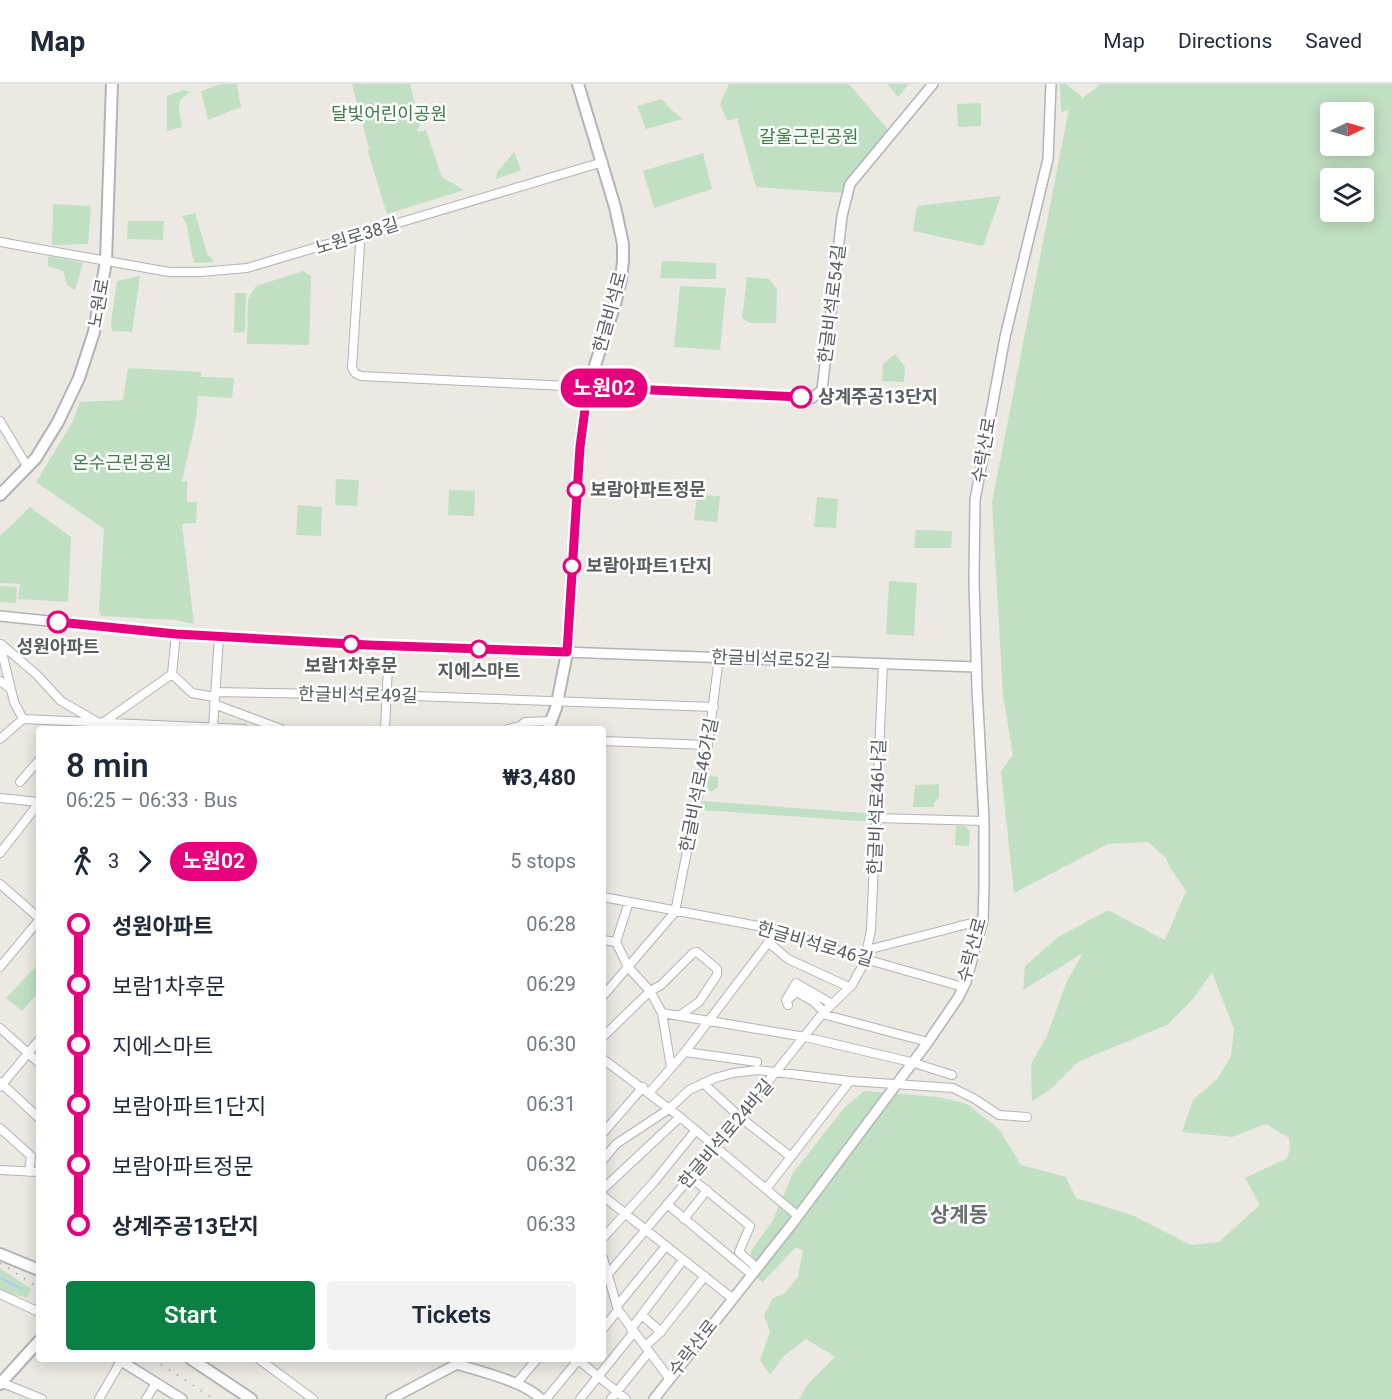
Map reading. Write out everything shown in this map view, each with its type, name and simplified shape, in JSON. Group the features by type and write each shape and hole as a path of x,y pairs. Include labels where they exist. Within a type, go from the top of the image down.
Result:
{"main road":[{"name":"노원로","path":"0,495 36,458 58,422 79,378 94,332 106,261 112,84"},
{"name":"한글비석로","path":"550,725 558,701 567,652 580,447 588,387 615,304 623,261 621,232 603,162 578,84"},
{"path":"0,1254 36,1269"},
{"path":"1,1383 36,1344"},
{"path":"195,1362 248,1398"}],"street":[{"name":"한글비석로54길","path":"588,387 812,398 822,390 841,223 850,184 933,84"},
{"name":"수락산로","path":"654,1399 798,1216 928,1042 963,987 983,920 984,821 976,667 975,500 1005,337 1048,159 1051,84"},
{"name":"노원로38길","path":"0,242 169,272 247,268 603,162"},
{"path":"358,234 360,245 352,368 355,373 361,376 588,387"},
{"path":"0,421 27,466"},
{"name":"한글비석로52길","path":"0,616 176,634 389,646 976,667"},
{"path":"0,739 23,719 99,726 172,674 176,634"},
{"path":"213,726 219,636"},
{"path":"0,643 36,674 61,701 99,726"},
{"path":"0,643 14,702 23,719"},
{"path":"386,726 389,646"},
{"name":"한글비석로46가길","path":"675,912 708,745 719,657"},
{"name":"한글비석로46나길","path":"865,959 871,930 883,664"},
{"path":"172,674 192,693 214,698 275,726"},
{"path":"0,681 10,688"},
{"name":"한글비석로49길","path":"214,698 387,695 714,707"},
{"path":"36,721 39,726"},
{"name":"한글비석로","path":"520,726 525,722 550,725"},
{"path":"606,741 708,745"},
{"path":"20,782 36,763"},
{"path":"0,798 36,802"},
{"path":"0,853 36,806"},
{"path":"876,818 984,821"},
{"path":"0,884 36,916"},
{"name":"한글비석로46길","path":"606,898 777,931 963,987"},
{"path":"629,902 616,942 628,966 650,991 662,1013 671,1067"},
{"path":"606,992 675,912"},
{"path":"867,950 983,920"},
{"path":"0,967 36,923"},
{"path":"606,1130 685,1052 777,931"},
{"path":"606,940 616,942"},
{"path":"768,942 788,959 849,987"},
{"path":"606,1034 650,991 661,985 693,953 697,952 717,969 717,975 703,996 679,1016"},
{"name":"한글비석로24바길","path":"606,1276 716,1147 823,1013 849,987 865,959"},
{"path":"832,1004 796,983 786,1000 788,1005 792,995 796,992 813,1001 823,1013 928,1042"},
{"path":"662,1013 805,1037 911,1062 952,1075"},
{"path":"0,1028 36,1060"},
{"path":"36,1044 1,1084 36,1115"},
{"path":"685,1052 757,1062"},
{"path":"606,1061 669,1108 798,1216"},
{"path":"606,1156 616,1144 669,1108 689,1089 733,1073 758,1070 850,1081 953,1088 999,1115 1027,1117"},
{"path":"766,1189 850,1081"},
{"path":"704,1083 740,1117 791,1157"},
{"path":"606,1186 680,1117"},
{"path":"0,1128 31,1156 29,1172"},
{"path":"606,1235 622,1216 626,1215 696,1130"},
{"path":"0,1170 36,1172"},
{"path":"690,1177 750,1226 739,1252 754,1271"},
{"path":"684,1219 706,1190"},
{"path":"606,1198 732,1298"},
{"path":"667,1204 754,1271"},
{"path":"606,1325 666,1246"},
{"path":"580,1399 683,1260"},
{"path":"611,1399 705,1276"},
{"path":"606,1282 632,1330 669,1378"},
{"path":"0,1294 36,1311"},
{"path":"642,1315 661,1332"},
{"path":"99,1399 119,1362"},
{"path":"123,1362 182,1399"},
{"path":"263,1362 313,1399"},
{"path":"391,1399 456,1362"},
{"path":"461,1362 516,1384 535,1393 541,1399"},
{"path":"516,1384 534,1362"},
{"path":"546,1399 576,1362"},
{"path":"582,1362 626,1399"},
{"path":"1,1383 42,1399"},
{"path":"146,1399 156,1383"},
{"path":"17,1389 22,1399"}],"green space":[{"path":"221,84 237,84 241,107 208,120 201,91"},
{"name":"달빛어린이공원","path":"352,84 410,84 420,124 417,132 426,130 442,177 464,190 387,214 368,152 369,148"},
{"name":"갈울근린공원","path":"729,84 849,84 890,132 853,175 842,193 756,187 738,122 739,118 727,121 720,104"},
{"path":"887,84 909,84 898,97"},
{"path":"1060,84 1066,84 1083,98 1101,84 1392,84 1392,1399 799,1399 808,1384 835,1357 806,1339 784,1356 770,1375 760,1360 770,1332 764,1315 773,1298 785,1293 798,1277 803,1250 795,1248 763,1282 751,1274 751,1251 773,1220 793,1173 844,1108 864,1091 938,1097 967,1104 999,1129 1021,1165 1066,1177 1076,1198 1132,1215 1191,1245 1219,1242 1260,1205 1245,1178 1287,1158 1290,1149 1289,1138 1266,1124 1232,1137 1182,1132 1193,1100 1218,1078 1231,1056 1234,1029 1212,972 1194,998 1167,1025 1078,1062 1050,1090 1032,1101 1031,1064 1046,1038 1067,981 1083,953 1023,990 1025,966 1058,937 1108,910 1165,940 1186,891 1166,858 1148,842 1108,844 1014,893 1001,771 1013,755 1003,695 992,502 1069,109 1061,113"},
{"path":"183,90 190,92 180,100 182,127 167,131 167,96"},
{"path":"662,99 683,119 646,129 637,106"},
{"path":"981,103 981,126 958,127 957,104"},
{"path":"514,152 521,170 496,179 497,172"},
{"path":"703,153 712,189 654,208 643,171"},
{"path":"1001,196 983,246 913,231 917,206"},
{"path":"53,204 91,206 88,244 52,245"},
{"path":"195,213 208,256 214,262 194,263 186,223 182,216"},
{"path":"128,221 164,221 163,240 127,239"},
{"path":"48,256 83,263 75,290 67,285 63,271 48,266"},
{"path":"662,261 716,263 716,279 660,278"},
{"path":"303,271 311,276 309,345 247,344 248,299 256,286"},
{"path":"140,276 132,332 112,331 117,281"},
{"path":"747,277 769,279 777,289 776,323 750,323 742,318"},
{"path":"680,286 726,288 720,350 674,347"},
{"path":"235,293 246,293 245,332 234,333"},
{"path":"895,354 905,367 904,382 882,381 883,364"},
{"name":"온수근린공원","path":"128,368 201,372 201,377 234,378 232,398 198,396 196,419 182,481 187,481 187,502 197,502 196,523 182,524 194,624 177,620 101,616 99,610 104,529 36,482 73,421 80,402 123,400"},
{"path":"336,479 359,480 357,506 335,505"},
{"path":"449,490 475,491 474,516 448,515"},
{"path":"697,495 720,496 717,522 694,520"},
{"path":"817,497 838,499 836,528 814,527"},
{"path":"298,505 322,507 321,536 296,535"},
{"path":"30,507 71,537 68,602 18,599 20,584 0,583 0,536"},
{"path":"916,530 952,531 951,548 914,548"},
{"path":"889,581 917,583 914,636 886,634"},
{"path":"0,586 17,587 16,603 0,602"},
{"path":"708,776 718,777 718,787 711,792 706,789"},
{"path":"939,784 939,798 934,803 934,807 913,807 915,785"},
{"path":"703,801 876,814 875,822 702,810"},
{"path":"956,826 965,826 970,831 969,846 955,845"},
{"path":"36,966 36,995 22,1011 6,998"},
{"path":"0,1268 31,1289 27,1298 0,1291"}],"waterway":[{"path":"0,1278 22,1289"}],"railway":[{"path":"0,1263 36,1286"},
{"path":"158,1362 214,1399"}],"bus line":[{"name":"노원02","path":"58,622 176,634 368,645 567,652 574,520 588,387 801,397"}],"place":[{"name":"상계주공13단지","path":"801,397"},
{"name":"보람아파트정문","path":"576,490"},
{"name":"보람아파트1단지","path":"572,566"},
{"name":"성원아파트","path":"58,622"},
{"name":"보람1차후문","path":"351,644"},
{"name":"지에스마트","path":"479,649"}],"district":[{"name":"상계동","path":"959,1215"}]}
